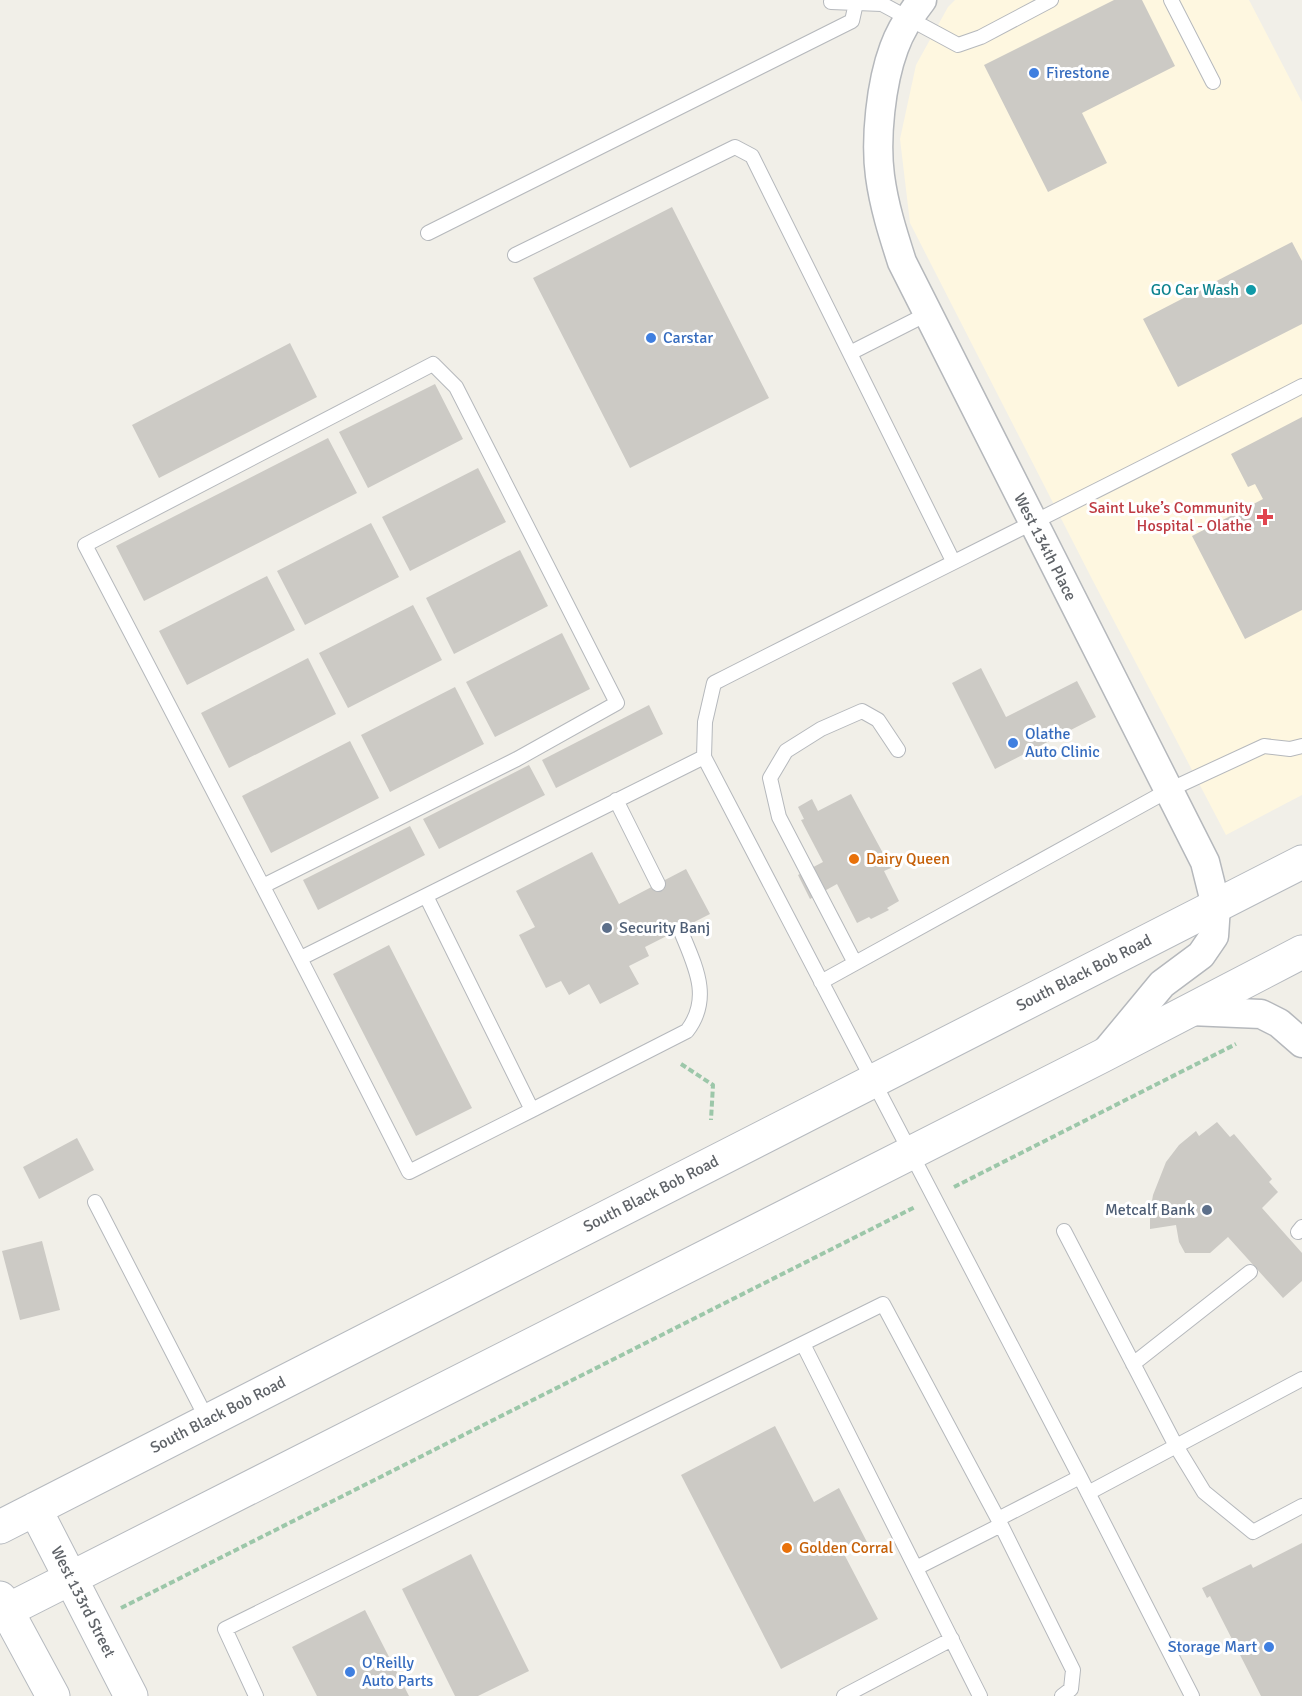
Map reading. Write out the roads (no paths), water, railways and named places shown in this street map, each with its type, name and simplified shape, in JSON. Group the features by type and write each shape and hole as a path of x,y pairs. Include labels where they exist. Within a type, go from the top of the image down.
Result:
{"main road":[{"name":"South Black Bob Road","path":"0,1527 1302,862"},
{"path":"53,1696 2,1608 70,1579 1102,1056 1302,952"},
{"name":"West 133rd Street","path":"35,1509 130,1696"}],"street":[{"name":"West 134th Place","path":"916,10 894,47 879,123 880,175 888,218 902,262 1205,862 1216,906 1214,936 1201,955 1162,984 1102,1056"},
{"path":"1190,1011 1261,1014 1279,1023 1302,1043"}],"lane":[{"path":"831,2 882,4 916,10 958,45 981,37 1051,0"},
{"path":"1171,0 1213,82"},
{"path":"428,232 852,21 856,3"},
{"path":"515,255 735,147 752,156 953,561"},
{"path":"850,353 929,313"},
{"path":"263,886 517,759 617,703 456,387 433,364 85,544 263,886 301,958 409,1172 687,1031 696,1019 701,998 698,973 680,929"},
{"path":"1192,1696 704,757 705,722 714,682 953,561 1033,524 1302,386"},
{"path":"855,963 779,817 770,778 786,751 821,729 862,711 878,720 898,750"},
{"path":"821,981 1169,790 1264,746 1290,749 1302,746"},
{"path":"301,958 704,757"},
{"path":"616,800 658,884"},
{"path":"426,896 531,1110"},
{"path":"95,1202 208,1421"},
{"path":"1064,1231 1176,1446 1204,1492 1253,1532 1302,1506"},
{"path":"1133,1364 1250,1272"},
{"path":"256,1696 225,1629 883,1304 999,1522 1073,1670 1071,1689 1062,1696"},
{"path":"803,1344 980,1696"},
{"path":"1088,1493 1302,1379"},
{"path":"916,1568 1080,1477"},
{"path":"844,1696 952,1639"}],"place":[{"name":"Firestone","path":"1034,73"},
{"name":"GO Car Wash","path":"1251,290"},
{"name":"Carstar","path":"651,338"},
{"name":"Saint Luke’s Community Hospital - Olathe","path":"1265,517"},
{"name":"Olathe Auto Clinic","path":"1013,743"},
{"name":"Dairy Queen","path":"854,859"},
{"name":"Security Banj","path":"607,928"},
{"name":"Metcalf Bank","path":"1207,1210"},
{"name":"Golden Corral","path":"787,1548"},
{"name":"Storage Mart","path":"1269,1647"},
{"name":"O'Reilly Auto Parts","path":"350,1672"}]}
